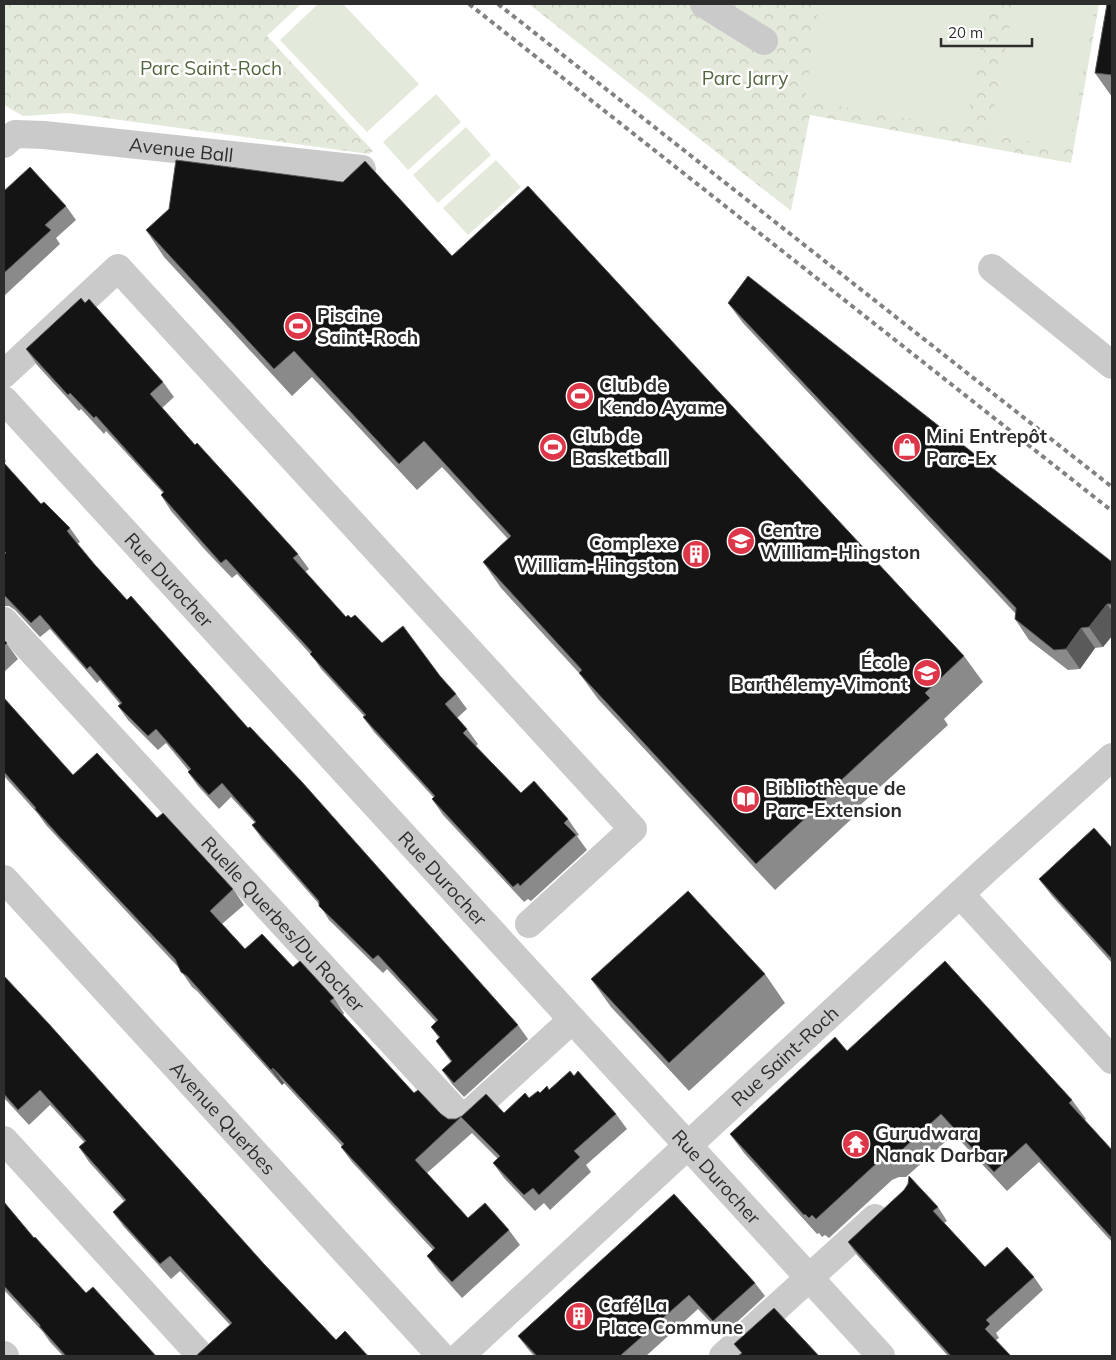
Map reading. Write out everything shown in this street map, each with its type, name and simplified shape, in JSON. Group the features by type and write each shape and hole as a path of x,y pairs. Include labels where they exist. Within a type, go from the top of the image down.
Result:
{"street":[{"path":"704,4 764,41"},
{"name":"Avenue Ball","path":"9,139 44,135 362,169"},
{"path":"4,374 118,268 633,829 529,924"},
{"path":"992,268 1112,365"},
{"name":"Rue Durocher","path":"4,400 881,1356"},
{"name":"Ruelle Querbes/Du Rocher","path":"4,621 463,1119 572,1020"},
{"name":"Rue Saint-Roch","path":"460,1356 960,894 1112,757"},
{"name":"Avenue Querbes","path":"4,879 441,1356"},
{"path":"960,894 1112,1060"},
{"path":"4,1140 201,1356"},
{"path":"723,1356 896,1199"}],"green space":[{"name":"Parc Saint-Roch","path":"4,4 301,4 267,36 373,151 369,154 69,113 23,116 4,105"},
{"path":"318,4 343,4 419,84 367,132 280,40"},
{"name":"Parc Jarry","path":"529,4 1099,4 1071,163 810,115 791,211"},
{"path":"819,4 988,4 966,129 805,100"},
{"path":"1014,4 1095,4 1069,149 989,134"},
{"path":"436,94 461,122 408,170 383,142"},
{"path":"466,127 491,155 438,203 413,175"},
{"path":"496,160 521,187 468,235 443,208"}],"building":[{"path":"1107,4 1112,4 1112,75 1095,73"},
{"name":"Complexe William-Hingston","path":"176,160 343,182 365,161 452,256 528,186 964,656 925,693 930,698 838,783 840,786 756,864 579,673 582,670 483,562 511,536 424,441 399,464 294,351 274,369 146,230 169,209"},
{"path":"30,167 66,206 45,225 51,230 4,273 4,191"},
{"name":"Mini Entrepôt Parc-Ex","path":"748,276 1112,562 1112,604 1107,604 1089,627 1081,628 1066,649 1054,650 1015,619 1016,608 728,303"},
{"path":"81,298 85,303 89,299 163,382 150,394 195,445 197,443 298,554 293,558 346,617 348,615 351,618 355,615 382,643 403,626 440,676 456,694 445,704 467,729 463,733 521,793 534,781 568,819 564,823 576,835 520,886 518,883 513,887 432,799 435,796 363,717 366,715 310,654 312,652 226,559 221,563 161,495 164,492 96,416 94,418 70,393 68,395 26,349"},
{"path":"4,463 41,504 44,502 70,528 67,531 95,565 127,600 131,596 248,728 250,727 302,782 518,1025 454,1083 442,1070 452,1061 436,1041 440,1037 431,1027 438,1020 378,955 373,959 319,906 319,901 252,825 256,822 222,783 209,795 188,772 191,769 156,729 148,736 118,706 122,703 90,666 87,669 40,615 31,623 4,595 4,555 6,553 4,551"},
{"path":"4,698 73,775 97,753 157,818 163,813 233,889 210,911 245,949 262,934 293,967 300,961 334,998 330,1001 414,1093 418,1090 448,1119 456,1119 462,1116 486,1094 504,1113 525,1093 529,1098 538,1091 540,1093 547,1086 549,1090 570,1071 574,1076 578,1071 616,1114 574,1151 580,1157 539,1195 533,1188 524,1195 493,1163 500,1156 461,1117 415,1160 468,1218 485,1203 509,1230 452,1282 427,1256 435,1248 341,1147 344,1144 273,1068 271,1070 187,976 181,972 175,959 59,836 4,772"},
{"path":"1094,828 1112,848 1112,959 1039,879"},
{"path":"688,891 765,974 669,1063 591,979"},
{"path":"945,961 1072,1100 1069,1103 1112,1150 1112,1238 1026,1143 994,1172 941,1114 893,1158 879,1161 816,1219 812,1215 809,1218 804,1215 730,1134 835,1037 847,1051"},
{"path":"4,976 264,1264 336,1340 345,1331 368,1356 196,1356 232,1323 170,1256 160,1264 113,1212 126,1200 79,1147 86,1141 40,1090 18,1110 4,1094"},
{"path":"909,1176 938,1207 933,1211 985,1267 1007,1247 1034,1277 986,1320 990,1324 985,1329 1011,1356 951,1356 848,1242 904,1190 908,1184"},
{"path":"674,1194 755,1283 713,1321 689,1295 622,1356 537,1356 518,1336"},
{"path":"4,1202 34,1238 86,1293 93,1287 156,1356 66,1356 4,1286"},
{"path":"774,1308 819,1356 738,1356 742,1353 734,1344"}],"railway":[{"path":"469,4 1112,511"},
{"path":"498,4 1112,487"}],"place":[{"name":"Piscine Saint-Roch","path":"298,326"},
{"name":"Club de Kendo Ayame","path":"580,396"},
{"name":"Club de Basketball","path":"553,447"},
{"name":"Mini Entrepôt Parc-Ex","path":"907,447"},
{"name":"Centre William-Hingston","path":"741,541"},
{"name":"Complexe William-Hingston","path":"696,554"},
{"name":"École Barthélemy-Vimont","path":"927,673"},
{"name":"Bibliothèque de Parc-Extension","path":"746,799"},
{"name":"Gurudwara Nanak Darbar","path":"856,1144"},
{"name":"Café La Place Commune","path":"579,1316"}]}
